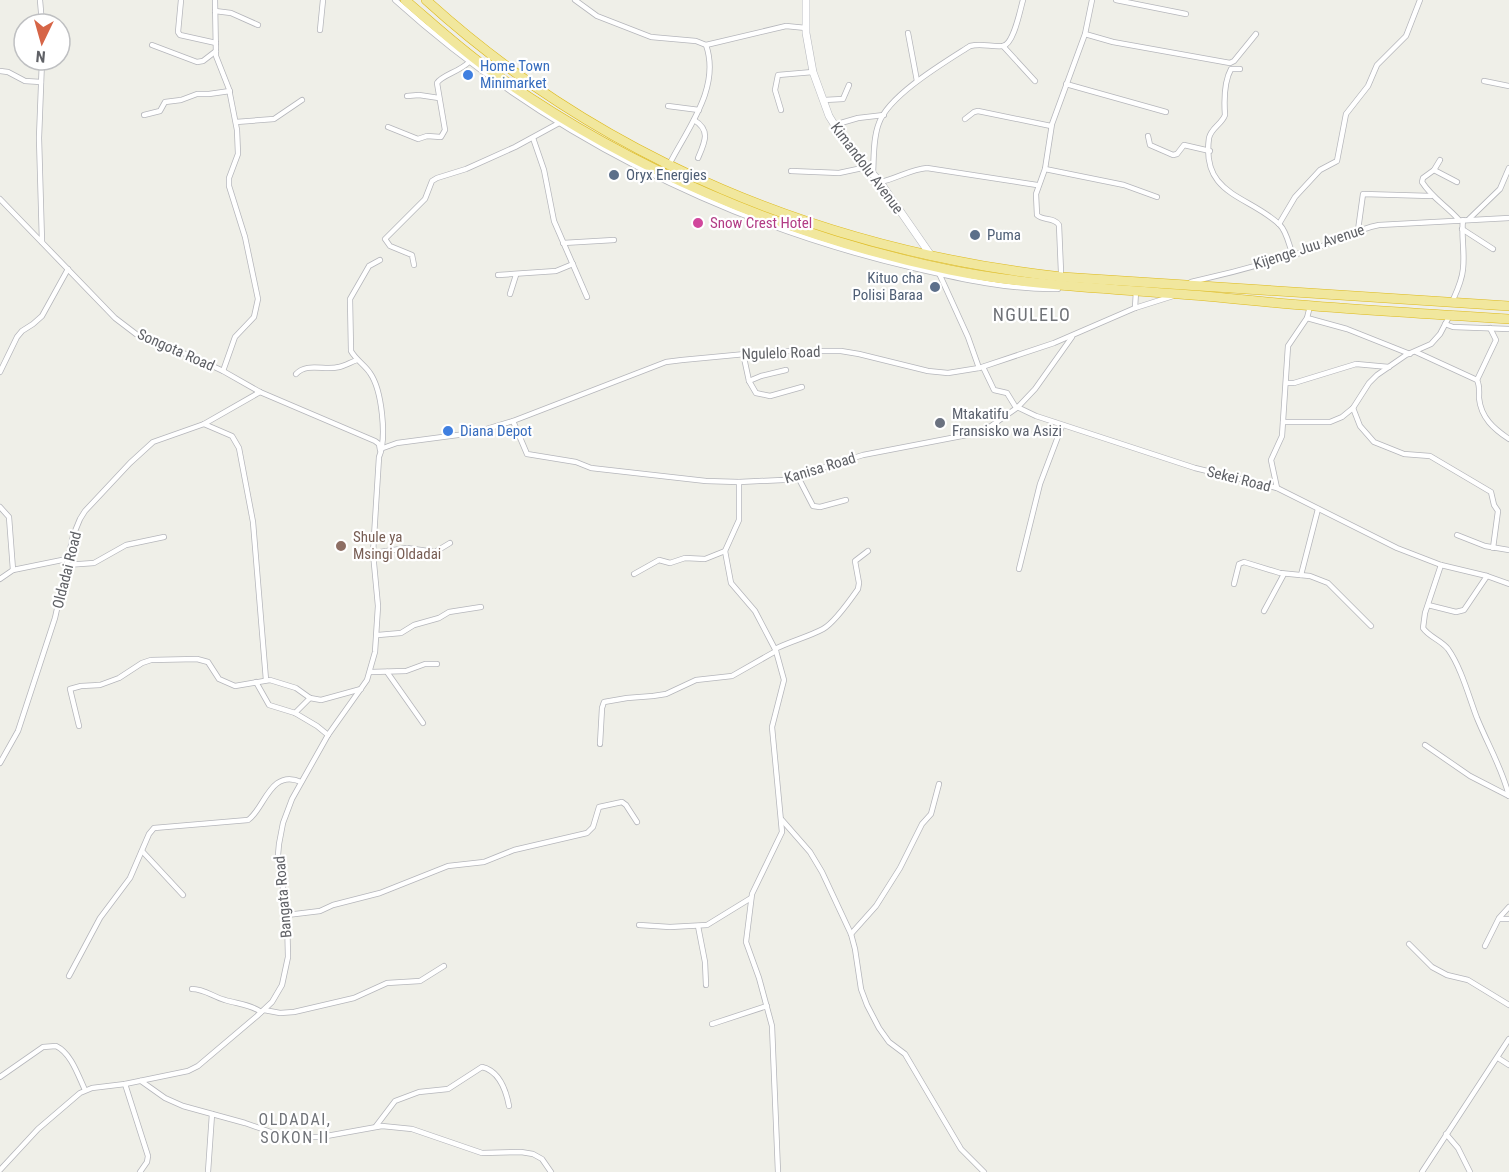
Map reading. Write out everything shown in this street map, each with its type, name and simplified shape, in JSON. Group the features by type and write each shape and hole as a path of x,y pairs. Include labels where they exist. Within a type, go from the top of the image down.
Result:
{"highway":[{"path":"405,0 505,80 542,105 647,165 783,223 833,240 936,266 983,275 1090,288 1179,294 1448,320 1509,319"},
{"path":"426,0 438,5 484,49 542,90 610,134 669,165 782,214 936,266 998,269 1062,277 1509,306"},
{"path":"1279,303 1281,291"},
{"path":"1312,306 1316,293"}],"street":[{"path":"181,0 178,32 180,35 216,43"},
{"path":"215,0 216,51 230,91 236,122 238,154 229,178 229,186 245,237 258,299 254,317 235,337 223,371"},
{"path":"320,30 323,0"},
{"path":"395,0 469,62 559,123 640,168 751,218 824,244 936,266 981,367"},
{"path":"574,0 597,16 651,37 696,41 706,45 786,26 806,28"},
{"name":"Kimandolu Avenue","path":"806,0 806,28 813,72 834,125 880,182 936,266"},
{"path":"873,173 877,130 884,115 917,81 970,46 982,44 1003,46 1008,43 1013,35 1023,0"},
{"path":"1061,272 1059,225 1055,221 1037,215 1035,203 1037,185 1045,169 1051,126 1084,34 1092,0"},
{"path":"1116,0 1186,14"},
{"path":"1279,224 1295,197 1320,170 1337,161 1346,114 1368,86 1377,65 1406,36 1420,0"},
{"path":"215,11 231,13 258,25"},
{"path":"908,33 917,81"},
{"path":"1084,34 1113,42 1230,63 1256,34"},
{"path":"152,45 197,62 203,61 216,51"},
{"path":"669,165 699,110 708,84 706,45"},
{"path":"1003,46 1035,81"},
{"path":"388,127 418,139 427,136 441,137 445,130 438,80 462,69 469,62"},
{"path":"1240,69 1231,69 1228,74 1224,102 1225,115 1211,132 1212,168 1223,188 1279,224 1285,232 1293,255"},
{"path":"0,71 8,72 25,81 41,82"},
{"path":"41,72 39,138 42,242"},
{"path":"781,110 774,86 778,75 813,72"},
{"path":"1484,81 1509,86"},
{"path":"1066,84 1166,112"},
{"path":"824,100 843,99 849,85"},
{"path":"144,116 160,111 165,102 181,100 197,94 206,95 230,91"},
{"path":"407,96 419,95 439,99"},
{"path":"236,122 274,119 302,100"},
{"path":"668,106 699,110"},
{"path":"966,119 978,111 1051,126"},
{"path":"834,125 858,117 884,115"},
{"path":"694,120 701,124 706,133 698,158"},
{"path":"414,265 412,255 390,246 385,239 425,199 432,181 445,174 466,169 533,138 559,123"},
{"path":"1148,136 1150,145 1173,155 1177,154 1184,144 1210,151"},
{"path":"533,138 544,170 554,222 587,297"},
{"path":"1440,160 1434,170 1422,180 1431,196 1464,220"},
{"path":"790,171 839,173 867,167"},
{"path":"880,182 898,178 919,168 927,168 1037,185"},
{"path":"1452,302 1463,268 1462,229 1464,220 1500,189 1509,168"},
{"path":"1045,169 1124,185 1156,197"},
{"path":"1434,170 1457,182"},
{"path":"1358,230 1363,194 1431,196"},
{"name":"Songota Road","path":"0,199 115,318 136,334 223,371 260,392 375,441 382,451"},
{"name":"Kijenge Juu Avenue","path":"1184,284 1293,255 1358,230 1379,225 1509,218"},
{"path":"1462,229 1493,249"},
{"path":"563,243 614,240"},
{"path":"296,374 300,370 309,368 338,368 357,360 351,348 350,299 369,266 380,260"},
{"path":"498,275 556,271 573,264"},
{"path":"0,372 17,337 42,316 68,269"},
{"path":"510,294 516,275"},
{"path":"1135,308 1136,291"},
{"name":"Ngulelo Road","path":"382,451 397,443 473,434 513,422 666,362 743,353 804,350 841,351 928,371 948,373 981,367 1072,337 1135,308 1179,294"},
{"path":"1277,488 1272,460 1282,436 1288,346 1307,318 1312,306"},
{"path":"1307,318 1347,329 1413,353 1477,380"},
{"path":"1283,422 1330,422 1342,417 1353,408 1372,379 1431,344 1448,320 1451,326 1509,329"},
{"path":"1490,328 1496,340 1477,380 1479,400 1486,420 1509,439"},
{"name":"Kanisa Road","path":"513,422 524,452 532,457 576,462 594,468 706,481 783,480 863,455 972,434 991,426 1018,407 1035,389 1072,337"},
{"path":"743,353 753,391 765,396 802,387"},
{"name":"Bangata Road","path":"0,1170 50,1118 85,1090 141,1081 188,1071 198,1066 263,1011 278,993 288,957 287,915 280,876 279,844 287,809 328,735 362,689 370,672 378,635 373,553 382,451 378,391 370,373 357,360"},
{"path":"1286,383 1294,383 1356,364 1389,367"},
{"name":"Sekei Road","path":"981,367 994,390 1007,393 1012,404 1062,426 1195,468 1277,488 1397,548 1441,565 1509,584"},
{"path":"749,381 786,370"},
{"name":"Oldadai Road","path":"0,763 12,745 22,720 55,618 67,562 80,519 138,455 153,442 204,424 260,392"},
{"path":"1353,408 1360,426 1374,442 1404,454 1430,456 1491,492 1498,511 1493,548"},
{"path":"204,424 232,436 239,448 253,522 266,680"},
{"path":"1019,568 1040,484 1062,426"},
{"path":"798,477 813,506 820,507 846,500"},
{"path":"739,482 739,520 725,551 731,584 734,590 753,608 775,650 784,680 772,727 777,771 777,797 783,826 780,839 751,898 746,942 759,978 772,1031 778,1172"},
{"path":"0,507 9,517 13,570"},
{"path":"1301,575 1318,509"},
{"path":"1457,535 1493,548 1509,550"},
{"path":"0,579 13,570 67,562 94,563 126,545 164,537"},
{"path":"373,553 406,548 435,552 450,543"},
{"path":"634,574 658,560 670,563 684,558 705,559 725,551"},
{"path":"600,744 604,702 666,694 696,680 732,676 791,641 823,629 858,589 855,561 868,551"},
{"path":"1234,584 1241,563 1284,574 1310,576 1328,583 1371,626"},
{"path":"1441,565 1423,621 1423,628 1443,643 1451,654 1502,771 1509,796"},
{"path":"1264,610 1284,574"},
{"path":"1428,604 1456,612 1464,610 1486,576"},
{"path":"378,635 401,633 411,626 440,618 448,612 481,607"},
{"path":"79,726 70,689 100,685 119,678 151,660 202,660 212,666 219,679 232,685 266,680 296,688 315,700 362,689"},
{"path":"370,672 412,670 430,663 437,664"},
{"path":"387,672 423,723"},
{"path":"256,682 268,705 296,713 328,735"},
{"path":"296,713 310,698"},
{"path":"1425,745 1476,780 1509,796"},
{"path":"69,976 100,918 126,885 149,834 154,828 248,820 253,817 264,796 273,787 291,780 301,782"},
{"path":"851,934 876,906 900,868 922,824 931,814 939,784"},
{"path":"287,915 320,911 333,905 380,893 448,866 484,862 514,850 587,833 593,827 597,809 603,805 622,802 637,822"},
{"path":"782,820 810,852 851,934 861,989 879,1028 889,1042 907,1058 961,1149 984,1172"},
{"path":"142,851 183,895"},
{"path":"639,925 698,926 714,921 751,898"},
{"path":"1485,946 1499,919 1509,907"},
{"path":"1499,919 1509,920"},
{"path":"698,926 705,962 706,985"},
{"path":"1409,944 1432,967 1448,975 1468,980 1509,1005"},
{"path":"192,989 263,1011 294,1012 354,998 387,983 420,981 444,966"},
{"path":"712,1024 767,1006"},
{"path":"1422,1172 1508,1042"},
{"path":"0,1077 43,1047 56,1046 66,1053 85,1090"},
{"path":"1498,1058 1509,1065"},
{"path":"376,1126 395,1101 419,1092 448,1089 482,1067 492,1071 504,1088 509,1106"},
{"path":"141,1081 165,1098 183,1106 245,1123 277,1135 293,1138 321,1137 376,1126 417,1130 482,1153 533,1154 542,1159 551,1172"},
{"path":"125,1084 146,1146 147,1162 140,1172"},
{"path":"208,1172 212,1114"},
{"path":"1446,1134 1458,1148 1470,1172"}],"place":[{"name":"Home Town Minimarket","path":"468,75"},
{"name":"Oryx Energies","path":"614,175"},
{"name":"Snow Crest Hotel","path":"698,223"},
{"name":"Puma","path":"975,235"},
{"name":"Kituo cha Polisi Baraa","path":"935,287"},
{"name":"Mtakatifu Fransisko wa Asizi","path":"940,423"},
{"name":"Diana Depot","path":"448,431"},
{"name":"Shule ya Msingi Oldadai","path":"341,546"}],"district":[{"name":"NGULELO","path":"1032,315"},
{"name":"OLDADAI, SOKON II","path":"295,1128"}]}
